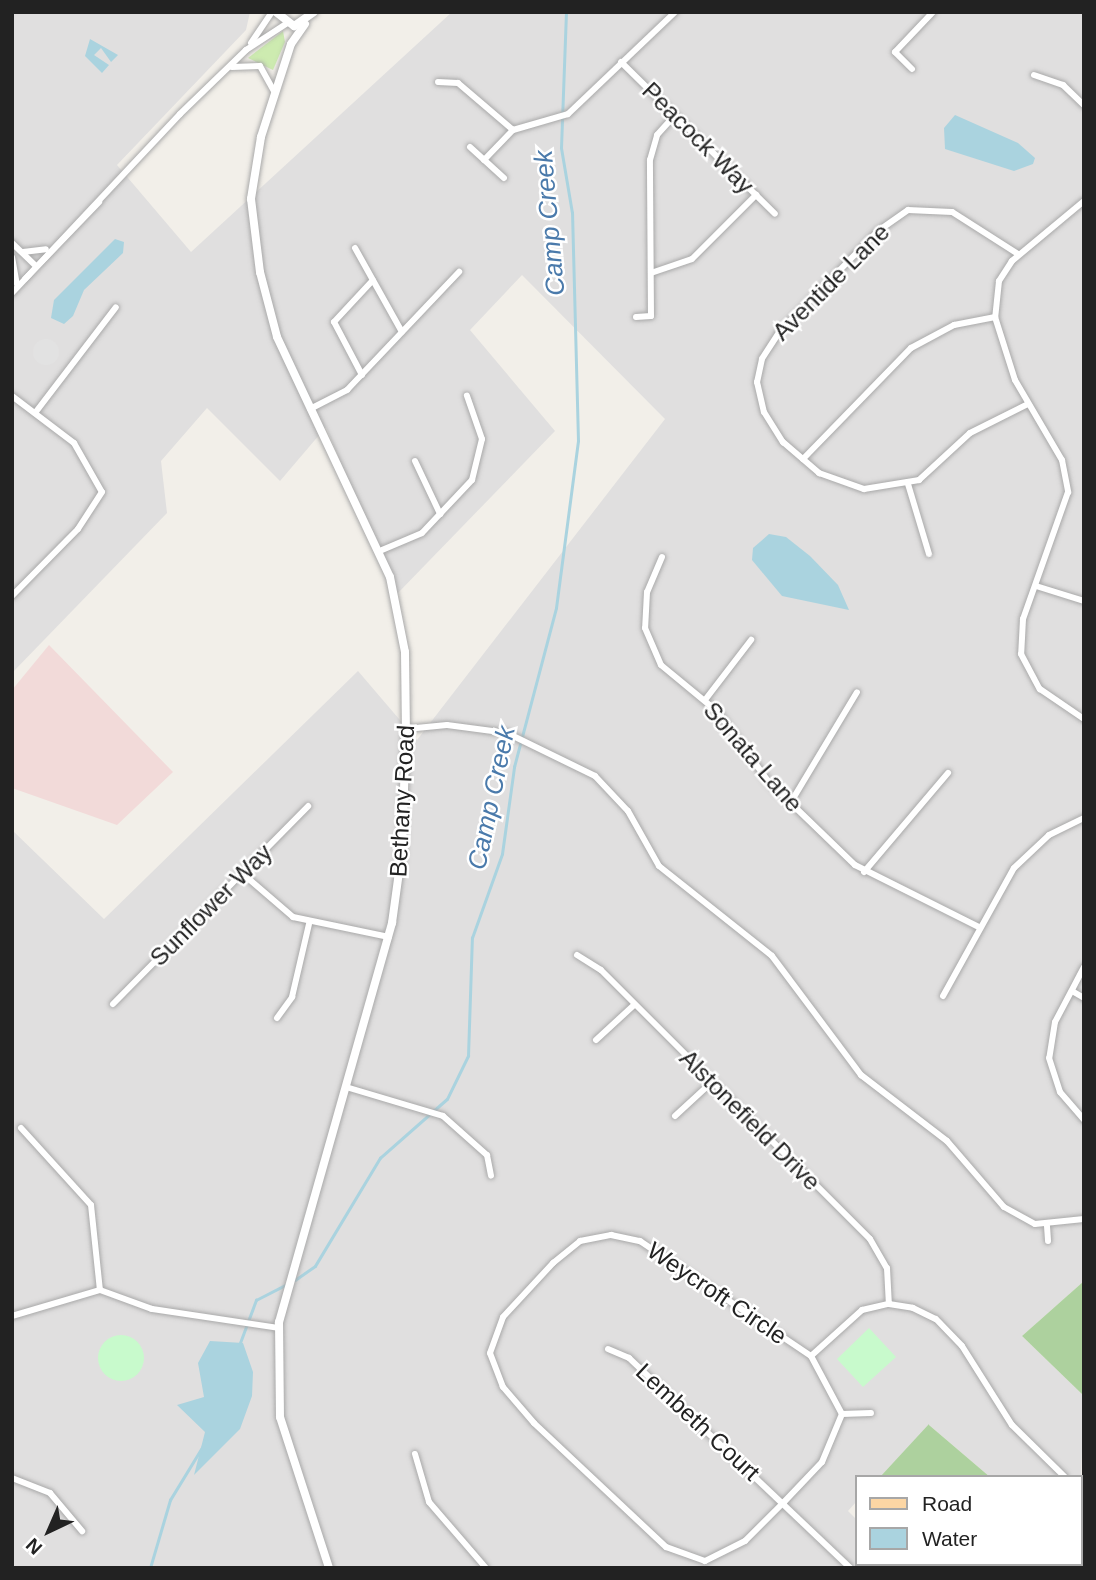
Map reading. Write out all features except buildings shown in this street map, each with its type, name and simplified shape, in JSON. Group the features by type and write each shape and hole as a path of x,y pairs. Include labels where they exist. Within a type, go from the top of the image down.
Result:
{"street":[{"path":"25,279 28,270 51,246 246,50 274,12 288,24"},
{"name":"Bethany Road","path":"314,12 291,44 274,91 252,209 277,337 310,409 382,550 400,616 406,729 402,850 389,937 279,1328 280,1417 329,1568"},
{"path":"484,160 513,130 568,114 675,12"},
{"path":"912,69 895,52 933,12"},
{"path":"246,50 288,24 305,23"},
{"name":"Bethany Road","path":"288,24 291,44"},
{"name":"Peacock Way","path":"621,62 775,214"},
{"path":"227,69 260,66 274,91"},
{"path":"1034,75 1063,85 1084,105"},
{"path":"438,82 458,83 513,130"},
{"path":"636,317 651,316 650,160 657,135 675,115"},
{"path":"470,147 504,178"},
{"path":"12,293 25,279 37,273 110,186"},
{"path":"651,273 692,259 756,195"},
{"path":"1084,201 1018,254 999,281 995,317 1028,404 1062,460 1068,492 1023,619 1025,665 1048,698 1084,719"},
{"name":"Aventide Lane","path":"1018,254 984,228 940,208 908,210 878,231 780,331 762,359 757,382 764,412 803,460 852,487 908,484 939,466 980,426 1028,404"},
{"path":"12,243 34,264 37,273"},
{"path":"20,250 33,254 51,246"},
{"path":"355,248 402,332"},
{"path":"12,256 28,270 37,273"},
{"path":"12,256 20,271 12,293"},
{"path":"310,409 362,375 459,272"},
{"path":"362,375 334,322 373,280"},
{"path":"34,413 116,307"},
{"path":"803,460 911,348 954,325 995,317"},
{"path":"12,396 80,449 102,492 78,529 12,596"},
{"path":"382,550 422,533 479,462 482,439 467,396"},
{"path":"415,461 440,513"},
{"path":"908,484 929,554"},
{"name":"Sonata Lane","path":"662,557 648,592 647,642 661,664 705,700 791,802 864,872 979,927"},
{"path":"1036,586 1084,601"},
{"path":"705,700 751,640"},
{"path":"791,802 857,692"},
{"path":"406,729 447,725 507,733 595,776 628,811 659,866 772,956 861,1075 947,1141 1013,1214 1047,1226 1084,1219"},
{"path":"864,872 948,773"},
{"name":"Sunflower Way","path":"113,1004 308,806"},
{"path":"943,996 979,927 1030,850 1084,818"},
{"path":"243,874 273,904 309,924 389,937"},
{"path":"277,1018 292,997 309,924"},
{"name":"Alstonefield Drive","path":"577,956 634,1005 870,1239 887,1268 889,1304"},
{"path":"1084,967 1055,1023 1049,1058 1060,1092 1084,1120"},
{"path":"1072,991 1084,998"},
{"path":"596,1040 634,1005"},
{"path":"676,1115 712,1082"},
{"path":"346,1087 443,1116 486,1155 491,1176"},
{"path":"21,1128 91,1205 100,1290"},
{"path":"1047,1226 1048,1241"},
{"name":"Weycroft Circle","path":"611,1236 640,1241 811,1356 842,1414 822,1462 745,1541 705,1564 666,1547 503,1387 490,1353 503,1317 580,1241 611,1236"},
{"path":"12,1316 100,1290 152,1309 279,1328"},
{"path":"811,1356 844,1322 889,1304 936,1319 962,1346 1012,1425 1063,1475"},
{"name":"Lembeth Court","path":"608,1349 629,1357 784,1502 850,1568"},
{"path":"842,1414 871,1413"},
{"path":"415,1454 429,1502 486,1568"},
{"path":"12,1478 50,1493 82,1531"}],"shaded area":[{"path":"12,12 250,12 246,30 117,165 191,252 452,12 1084,12 1084,1281 1022,1336 1084,1396 1081,1475 988,1475 929,1425 882,1475 855,1475 855,1503 848,1511 855,1518 855,1566 910,1568 12,1568 12,830 104,919 358,671 417,740 665,419 522,275 470,330 555,431 396,595 326,427 280,481 207,408 161,461 167,513 12,673"},
{"path":"46,339 55,343 59,352 55,361 46,365 37,361 33,352 37,343"},
{"path":"49,645 173,772 117,825 12,788 12,690"}],"green space":[{"path":"283,31 285,42 273,70 248,58"},
{"path":"1084,1281 1084,1396 1022,1336"},
{"path":"869,1328 896,1357 863,1387 837,1359"},
{"path":"121,1335 137,1342 144,1358 137,1374 121,1381 105,1374 98,1358 105,1342"},
{"path":"929,1424 988,1475 882,1475"}],"water":[{"path":"90,39 118,55 111,62 101,48 94,55 109,65 102,73 85,56"},
{"path":"955,115 1018,143 1035,158 1033,164 1014,171 945,149 944,128"},
{"path":"115,239 124,242 123,253 84,290 73,316 64,324 51,318 54,300"},
{"path":"769,534 786,537 810,556 838,585 849,610 782,596 752,560 753,548"},
{"path":"210,1341 243,1343 253,1372 252,1396 240,1429 194,1475 205,1432 177,1405 204,1397 198,1363"}],"waterway":[{"name":"Camp Creek","path":"295,1280 315,1266 380,1158 447,1099 468,1056 472,938 502,854 514,767 556,608 578,441 572,213 561,148 566,12"},
{"name":"Camp Creek","path":"240,1343 256,1300 289,1283"},
{"name":"Camp Creek","path":"150,1568 170,1500 206,1441"}]}
